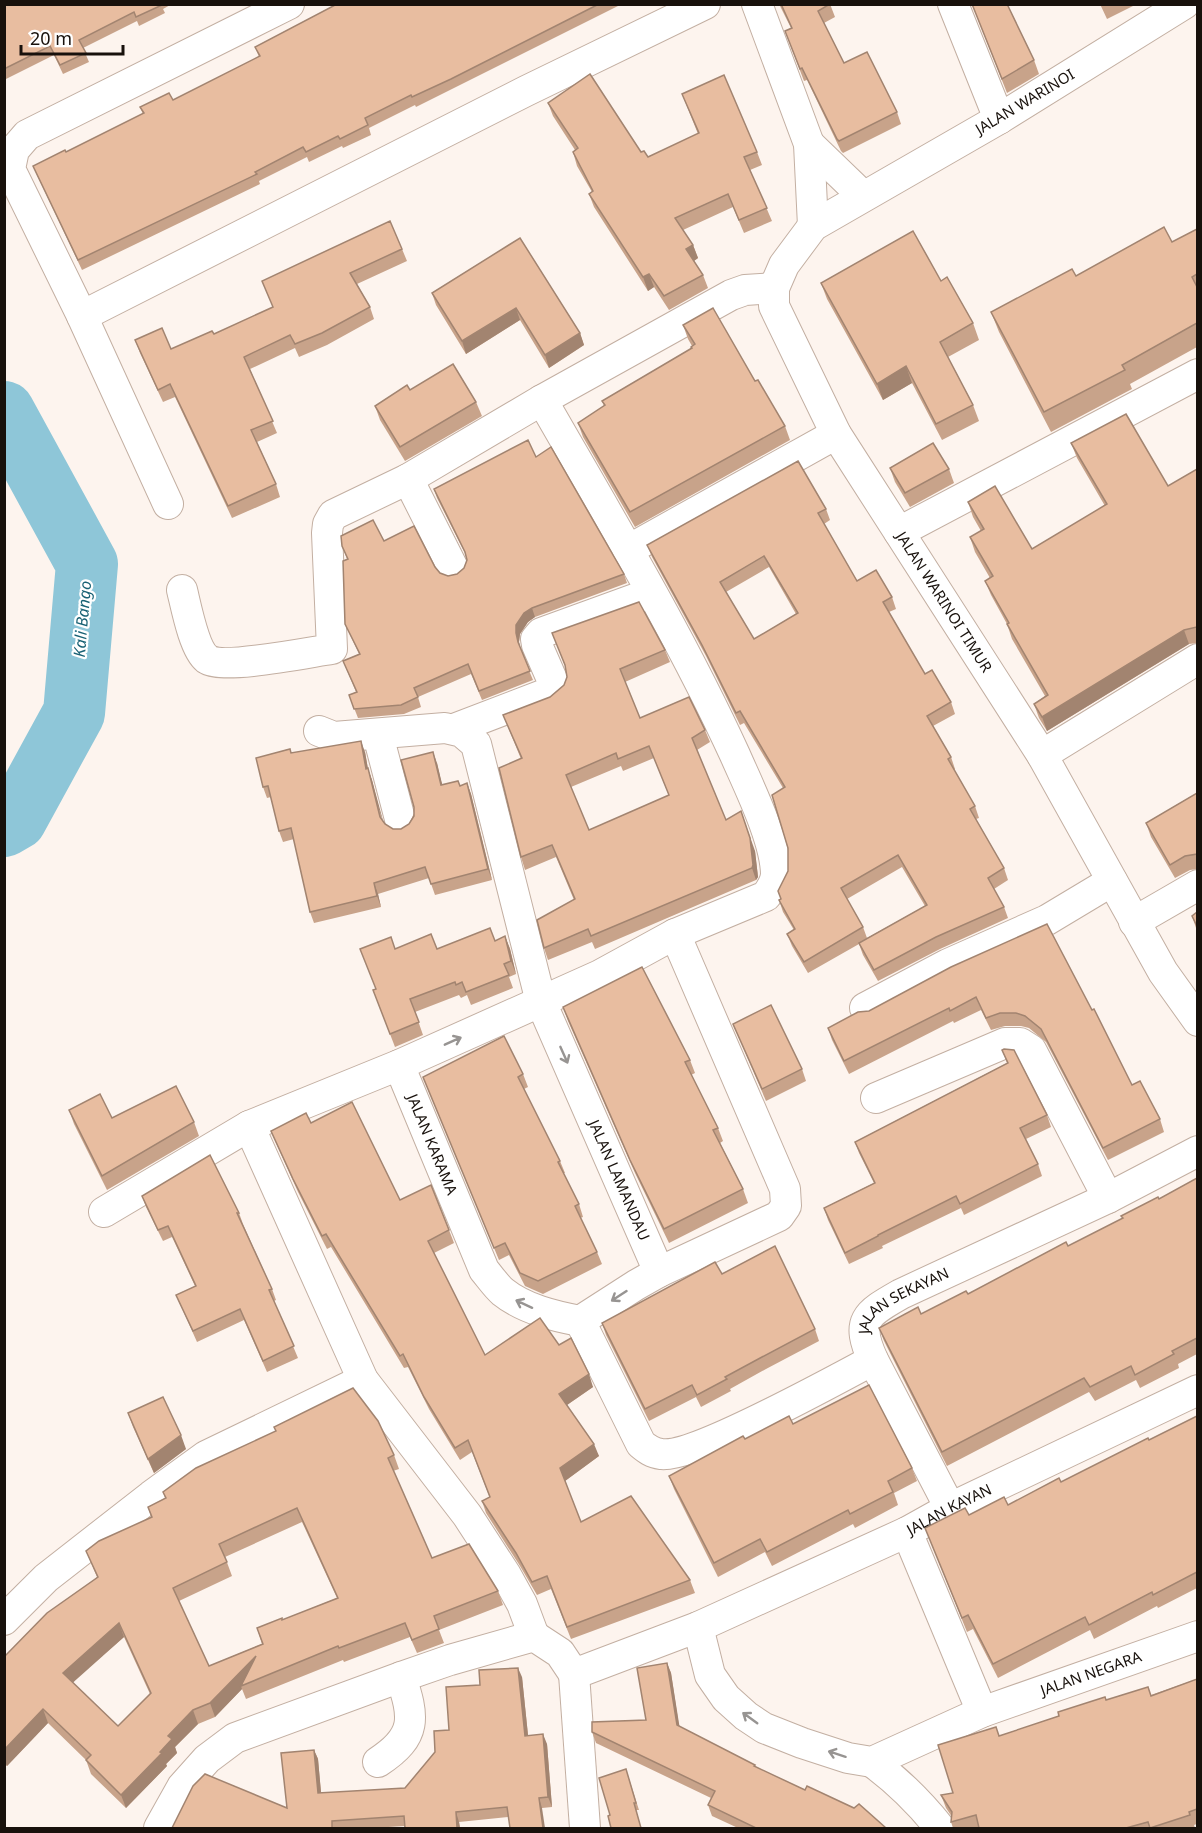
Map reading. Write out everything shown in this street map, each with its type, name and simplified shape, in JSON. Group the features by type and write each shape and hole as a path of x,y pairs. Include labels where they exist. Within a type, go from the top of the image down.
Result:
{"street":[{"path":"168,504 82,316 10,169 14,150 27,135 289,4"},
{"path":"82,316 526,91 705,4"},
{"path":"757,4 809,144 813,226"},
{"path":"953,4 999,118"},
{"name":"JALAN WARINOI","path":"863,196 999,118 1184,4"},
{"path":"182,590 200,651 208,660 229,664 332,649 327,533 333,515 408,479 542,400 731,295 745,290 774,288 784,266 813,226 863,196 809,144"},
{"name":"JALAN WARINOI TIMUR","path":"774,288 774,306 782,326 836,434 1042,755 1163,972 1197,1021"},
{"path":"899,532 1197,374"},
{"path":"104,1212 249,1126 399,1065 541,1002 600,975 675,934 766,896 774,886 776,875 768,835 745,777 712,705 628,550 542,400"},
{"path":"628,550 836,434"},
{"path":"408,479 453,568"},
{"path":"319,731 334,737 454,729 548,693 554,689 554,684 537,645 536,639 541,633 651,593"},
{"path":"1042,755 1197,659"},
{"name":"JALAN LAMANDAU","path":"454,729 468,736 476,744 541,1002 659,1272"},
{"path":"378,735 400,823"},
{"path":"865,1008 948,964 1047,921 1112,881"},
{"path":"1134,922 1197,885"},
{"path":"579,1321 659,1272 779,1216 786,1206 785,1189 675,934"},
{"path":"876,1098 1005,1042 1020,1043 1031,1050 1108,1198"},
{"name":"JALAN KARAMA","path":"399,1065 484,1270 502,1291 522,1304 579,1321"},
{"path":"249,1126 363,1380 467,1515 506,1575 522,1604 534,1636 560,1653 574,1674 585,1828"},
{"name":"JALAN SEKAYAN","path":"579,1321 641,1444 650,1451 662,1455 698,1446 873,1360 866,1345 865,1322 871,1314 901,1294 1108,1198 1197,1151"},
{"path":"873,1360 950,1508"},
{"path":"4,1620 46,1578 206,1456 363,1380"},
{"name":"JALAN KAYAN","path":"574,1674 698,1627 907,1532 950,1508 1197,1390"},
{"path":"907,1532 982,1712"},
{"path":"698,1627 710,1675 726,1698 746,1716 764,1728 802,1743 848,1758 872,1762 893,1778 940,1828"},
{"path":"159,1828 182,1787 207,1759 235,1738 450,1660 534,1636"},
{"name":"JALAN NEGARA","path":"872,1762 982,1712 1197,1636"},
{"path":"378,1762 402,1742 410,1726 412,1713 401,1677"}],"building":[{"path":"4,4 162,5 136,17 134,12 79,40 86,53 60,65 50,46 4,69"},
{"path":"337,4 599,4 451,79 412,97 411,95 365,118 368,125 340,139 338,136 306,152 303,147 255,172 257,174 78,260 33,166 144,113 140,107 169,93 173,100 260,56 255,47"},
{"path":"781,4 830,4 818,11 844,63 867,52 897,112 839,141 802,68 800,69 785,31 792,28"},
{"path":"972,4 1007,4 1034,60 1002,79"},
{"path":"590,74 641,152 644,151 648,157 699,133 682,94 724,75 757,152 744,157 767,208 739,220 728,194 675,218 693,245 686,249 703,275 664,296 649,274 643,277 589,194 593,191 573,152 578,148 548,103"},
{"path":"390,221 402,249 350,273 370,307 322,333 295,344 290,335 244,357 273,421 251,430 276,484 228,506 170,384 158,390 135,340 162,328 171,349 212,331 214,334 273,307 262,281"},
{"path":"1164,227 1172,242 1197,229 1197,274 1192,277 1197,287 1197,323 1122,365 1125,370 1044,412 991,312 1072,269 1076,276"},
{"path":"913,231 941,281 947,277 973,323 940,342 973,405 936,424 906,366 877,384 821,283"},
{"path":"520,238 580,333 545,355 516,308 462,341 432,293"},
{"path":"713,308 755,381 758,380 785,426 630,512 578,423 605,405 602,401 692,348 695,344 683,325"},
{"path":"453,364 476,402 400,447 375,406 407,385 410,390"},
{"path":"1126,414 1168,486 1197,469 1197,627 1184,630 1042,717 1034,704 1048,695 985,581 993,576 970,537 984,529 968,502 995,486 1032,549 1107,504 1071,443"},
{"path":"528,440 536,457 551,447 624,574 524,613 516,625 516,633 530,671 479,691 468,664 414,688 418,697 401,705 354,709 349,695 357,692 343,661 360,654 345,624 343,561 348,559 342,546 341,536 373,520 384,541 414,526 440,573 448,576 457,574 464,568 467,560 465,552 434,489"},
{"path":"933,443 949,469 905,493 890,468"},
{"path":"798,461 826,509 818,513 857,581 876,570 892,597 883,602 925,674 932,670 951,702 927,716 951,757 948,759 975,806 970,809 1004,868 988,878 1004,907 936,937 874,970 859,943 927,905 898,855 841,888 863,927 804,962 787,934 795,929 779,900 781,899 778,891 788,871 788,848 772,795 785,787 740,711 736,713 647,545","holes":["764,556 798,613 754,639 720,582"]},
{"path":"639,602 665,650 620,669 640,718 689,697 705,730 692,738 726,820 741,811 750,838 753,865 752,868 591,936 588,929 544,948 537,920 575,899 552,845 521,857 499,768 522,758 503,715 550,697 564,685 567,677 565,665 552,633","holes":["649,746 669,795 589,830 566,775 616,753 618,759"]},
{"path":"361,741 366,769 368,768 380,817 393,829 401,829 409,824 414,816 414,807 401,760 433,752 441,785 458,781 460,786 467,783 488,869 431,884 425,867 374,883 377,896 310,912 291,828 279,831 268,786 263,787 256,758 290,749 291,753"},
{"path":"1197,793 1197,854 1185,856 1170,865 1146,823"},
{"path":"1197,912 1197,926 1192,916"},
{"path":"1047,924 1092,1010 1094,1009 1132,1085 1140,1081 1160,1119 1103,1148 1041,1029 1025,1016 1016,1013 1000,1013 986,1018 976,997 950,1011 949,1008 844,1061 828,1028 858,1012 869,1011 951,967"},
{"path":"490,928 495,941 505,936 511,961 504,964 509,975 466,992 462,982 456,985 455,982 410,999 419,1022 390,1034 360,949 391,937 395,949 431,934 437,949"},
{"path":"642,967 690,1060 685,1062 718,1128 713,1130 743,1189 664,1229 630,1160 563,1007"},
{"path":"771,1005 802,1069 762,1089 733,1024"},
{"path":"504,1036 523,1074 518,1077 560,1161 558,1162 579,1204 575,1206 597,1252 538,1281 520,1273 505,1243 494,1248 423,1077"},
{"path":"1002,1050 1014,1050 1047,1115 1020,1128 1038,1164 960,1204 956,1196 845,1253 824,1208 875,1183 855,1142 1008,1063"},
{"path":"176,1086 194,1122 102,1176 69,1110 100,1094 112,1118"},
{"path":"352,1102 400,1200 431,1185 449,1230 428,1241 485,1355 540,1318 559,1345 571,1338 589,1374 559,1394 594,1444 560,1468 581,1522 631,1496 690,1580 567,1627 547,1576 532,1582 482,1501 490,1497 468,1440 455,1448 424,1397 403,1354 400,1356 326,1234 322,1236 271,1131 306,1113 311,1123"},
{"path":"210,1155 239,1213 237,1213 272,1289 269,1290 294,1346 263,1361 240,1309 193,1331 176,1295 196,1286 168,1226 158,1230 142,1196"},
{"path":"1197,1178 1197,1338 1172,1351 1174,1354 1135,1375 1131,1366 1090,1387 1084,1378 942,1452 879,1328 918,1307 921,1314 966,1291 968,1294 1066,1242 1068,1246 1123,1218 1121,1216"},
{"path":"775,1246 815,1329 725,1377 727,1379 697,1395 692,1385 645,1409 602,1323 715,1262 722,1274"},
{"path":"869,1385 912,1468 888,1481 893,1492 850,1514 848,1510 767,1552 760,1539 714,1563 669,1476 743,1436 745,1439 789,1416 793,1424"},
{"path":"353,1388 378,1421 394,1455 388,1458 432,1558 469,1544 498,1591 434,1616 439,1629 412,1640 405,1623 339,1648 338,1646 241,1686 256,1656 210,1703 193,1710 168,1736 172,1739 160,1752 162,1753 121,1795 86,1760 91,1755 43,1709 4,1750 4,1657 47,1613 98,1577 86,1551 99,1541 152,1517 148,1507 166,1498 163,1492 196,1468 276,1431 274,1427","holes":["297,1508 338,1598 257,1628 263,1644 209,1666 173,1588 227,1562 219,1544","119,1623 151,1693 118,1726 63,1673"]},
{"path":"163,1397 181,1435 148,1459 128,1413"},
{"path":"1197,1416 1197,1572 1153,1595 1152,1592 1089,1625 1085,1617 993,1664 968,1615 962,1618 925,1528 965,1508 969,1515 1004,1497 1008,1505 1059,1478 1061,1482"},
{"path":"667,1663 677,1725 805,1790 807,1786 854,1808 859,1804 886,1828 756,1828 708,1805 715,1791 592,1732 592,1722 646,1720 637,1668"},
{"path":"518,1668 525,1736 543,1734 548,1797 539,1798 543,1828 510,1828 507,1807 456,1812 457,1828 405,1828 404,1816 332,1821 332,1828 172,1828 193,1786 205,1774 287,1808 281,1753 314,1750 318,1793 405,1788 435,1752 434,1731 449,1730 446,1687 480,1685 479,1670"},
{"path":"1197,1679 1197,1809 1189,1812 1190,1815 1150,1828 1148,1822 1126,1828 979,1828 976,1815 951,1822 952,1812 941,1795 953,1793 938,1745 996,1727 999,1736 1059,1716 1058,1712 1105,1697 1106,1700 1148,1687 1151,1696"},
{"path":"626,1769 641,1828 611,1828 608,1816 610,1815 599,1778"}],"waterway":[{"name":"Kali Bango","path":"4,412 87,564 74,713 16,819 4,826"}]}
